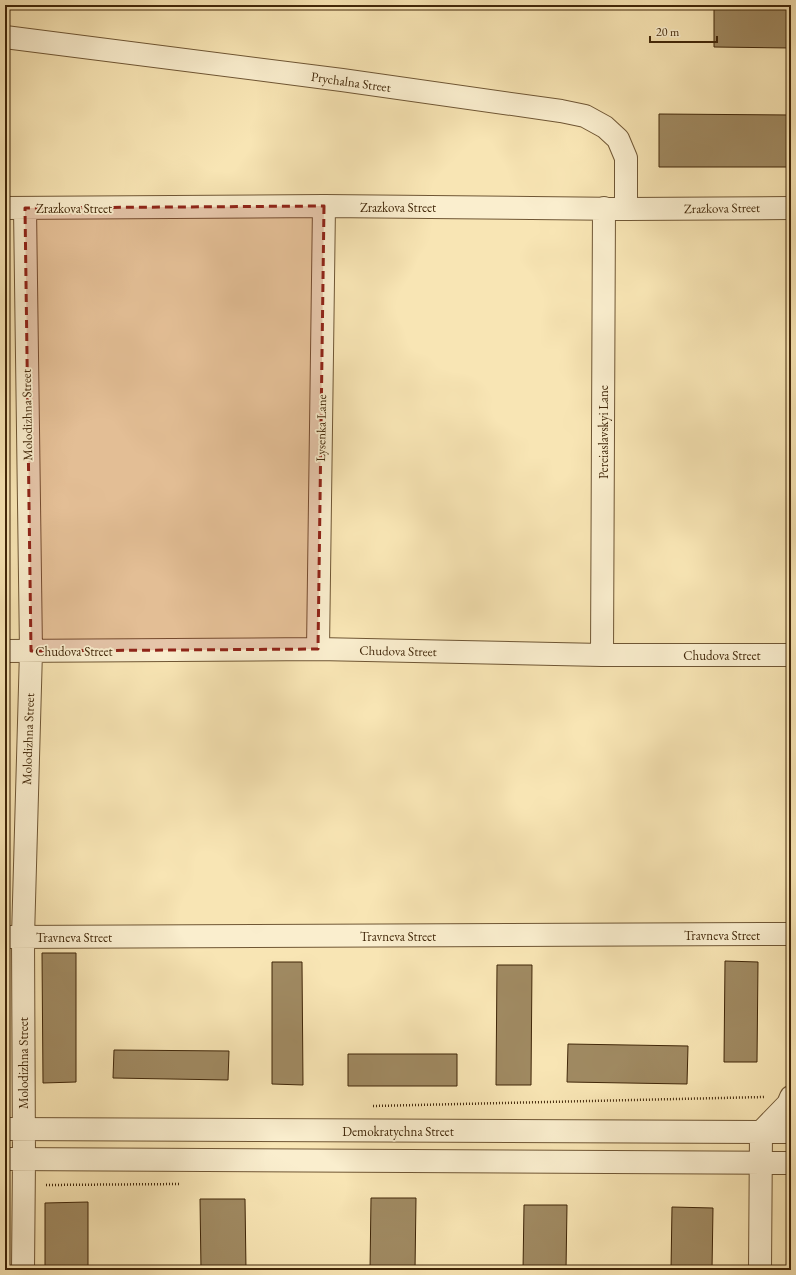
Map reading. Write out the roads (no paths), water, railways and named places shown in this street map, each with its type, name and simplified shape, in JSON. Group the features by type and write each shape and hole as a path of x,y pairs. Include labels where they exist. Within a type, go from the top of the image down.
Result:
{"street":[{"name":"Prychalna Street","path":"5,37 373,85 561,111 585,116 605,127 618,139 626,158 626,209"},
{"name":"Zrazkova Street","path":"15,208 324,206 626,209 791,208"},
{"name":"Lysenka Lane","path":"318,649 324,206"},
{"name":"Molodizhna Street","path":"15,208 30,651 14,937 14,1129 23,1270"},
{"name":"Pereiaslavskyi Lane","path":"602,656 604,208"},
{"name":"Chudova Street","path":"5,651 318,649 602,656 791,655"},
{"name":"Travneva Street","path":"14,937 791,934"},
{"path":"760,1270 761,1132 788,1104 791,1097"},
{"name":"Demokratychna Street","path":"14,1129 791,1132"},
{"path":"15,1159 791,1162"}]}
